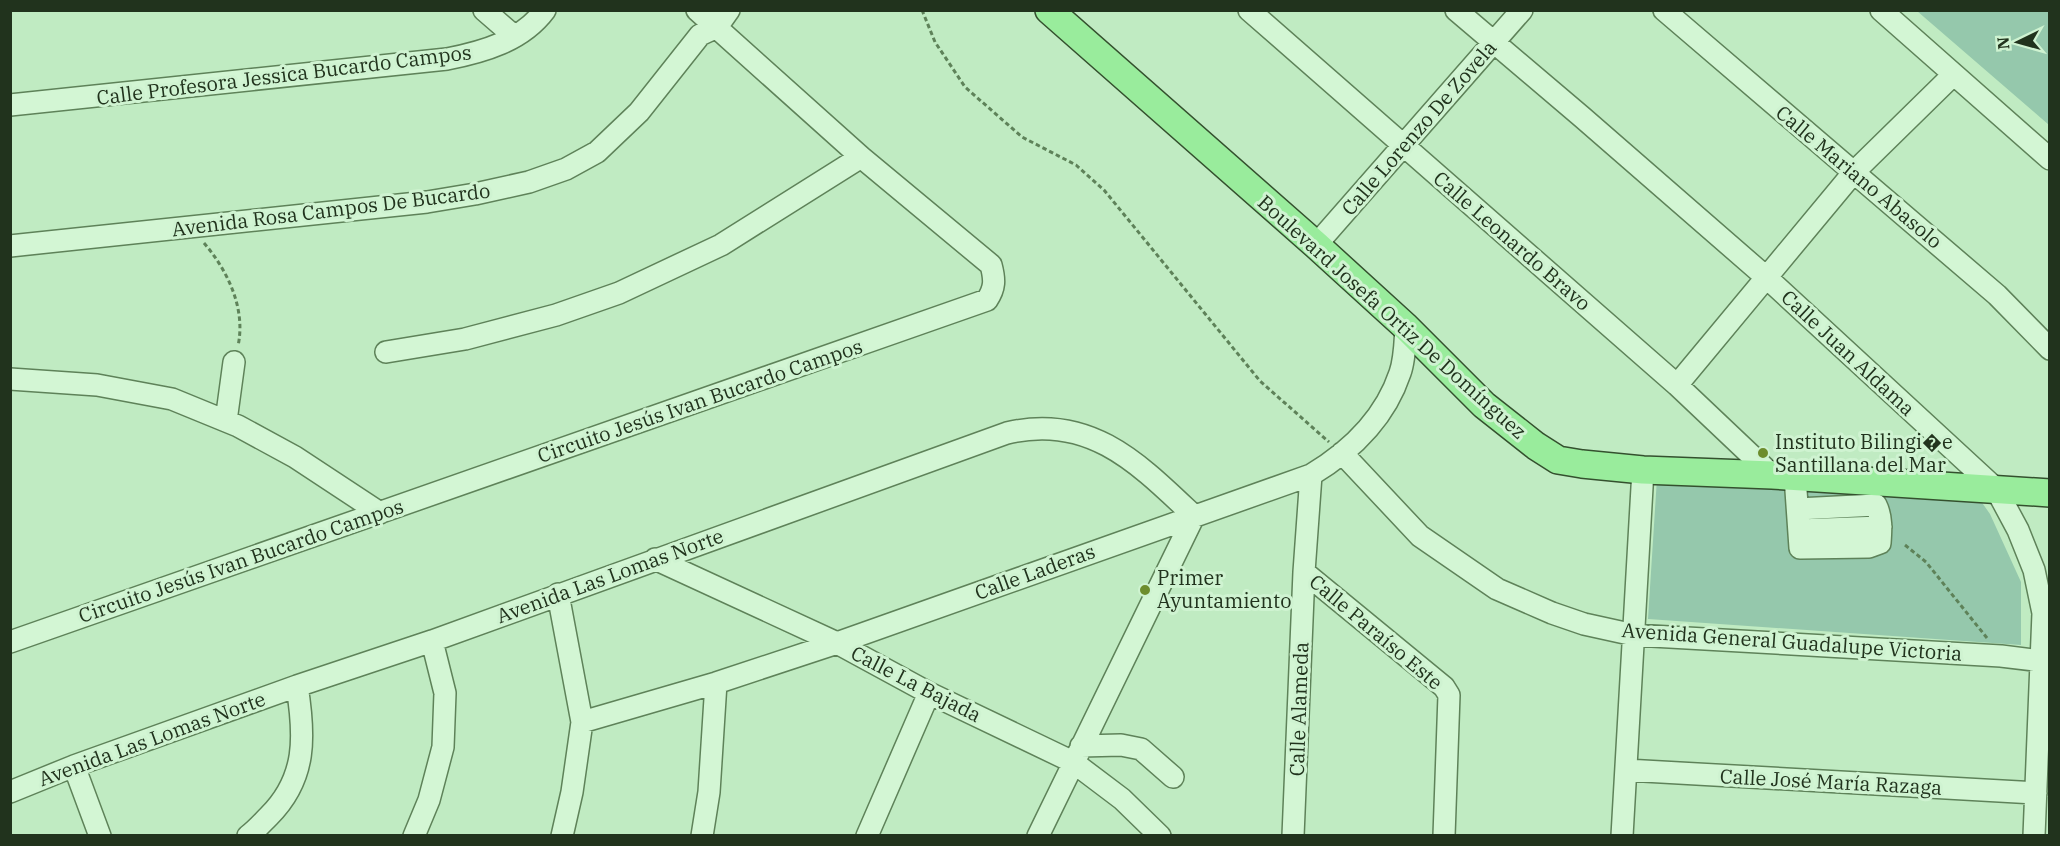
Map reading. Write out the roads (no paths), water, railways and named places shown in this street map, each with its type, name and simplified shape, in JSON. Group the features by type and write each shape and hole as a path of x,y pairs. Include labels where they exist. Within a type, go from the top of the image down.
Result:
{"main road":[{"name":"Boulevard Josefa Ortiz De Domínguez","path":"1049,10 1406,327 1484,405 1536,446 1558,460 1643,470 1783,475 2049,493"}],"street":[{"path":"484,10 514,36"},
{"name":"Calle Profesora Jessica Bucardo Campos","path":"10,105 479,53 499,46 539,19 545,10"},
{"name":"Calle Leonardo Bravo","path":"1249,10 1783,475"},
{"name":"Calle Juan Aldama","path":"1456,10 1767,278 1996,489 2018,530 2034,570 2043,613 2045,661 2034,836"},
{"name":"Calle Lorenzo De Zovela","path":"1316,246 1522,10"},
{"name":"Calle Mariano Abasolo","path":"1664,10 1997,295 2049,349"},
{"path":"1881,10 2049,159"},
{"name":"Circuito Jesús Ivan Bucardo Campos","path":"10,642 987,300 994,289 991,266 861,157 709,18"},
{"name":"Avenida Rosa Campos De Bucardo","path":"10,246 427,202 475,195 529,182 566,169 597,152 639,112 709,18"},
{"path":"1677,385 1854,172 1953,75"},
{"path":"386,352 465,339 556,315 619,292 721,245 861,157"},
{"name":"Calle Laderas","path":"582,722 716,683 837,643 1311,476 1342,453 1372,426 1388,401 1401,371 1406,327"},
{"path":"226,421 234,362"},
{"path":"10,379 98,385 172,399 226,421 295,457 380,513"},
{"name":"Avenida Las Lomas Norte","path":"10,792 74,766 297,686 432,641 996,437 1025,429 1046,428 1076,433 1121,452 1140,466 1194,516"},
{"name":"Avenida General Guadalupe Victoria","path":"1342,453 1420,536 1497,589 1584,624 1634,635 2001,656 2045,661"},
{"path":"1622,836 1643,470"},
{"path":"1783,475 1798,509 1799,530 1881,527 1876,505 1798,509"},
{"name":"Calle Alameda","path":"1293,836 1304,573 1311,476"},
{"path":"1038,836 1194,516"},
{"name":"Calle La Bajada","path":"655,559 837,643 929,693 1077,754 1160,836"},
{"name":"Calle Paraíso Este","path":"1304,573 1444,687 1449,695 1444,836"},
{"path":"558,594 582,722 572,792 562,836"},
{"path":"414,836 429,800 443,747 444,693 432,641"},
{"path":"702,836 710,792 716,683"},
{"path":"248,836 282,803 298,771 303,721 297,686"},
{"path":"867,836 929,693"},
{"path":"1077,754 1121,745 1141,749 1173,777"},
{"path":"74,766 100,836"},
{"name":"Calle José María Razaga","path":"1626,770 2036,794"}],"place":[{"name":"Instituto Bilingi�e Santillana del Mar","path":"1763,453"},
{"name":"Primer Ayuntamiento","path":"1145,590"}]}
